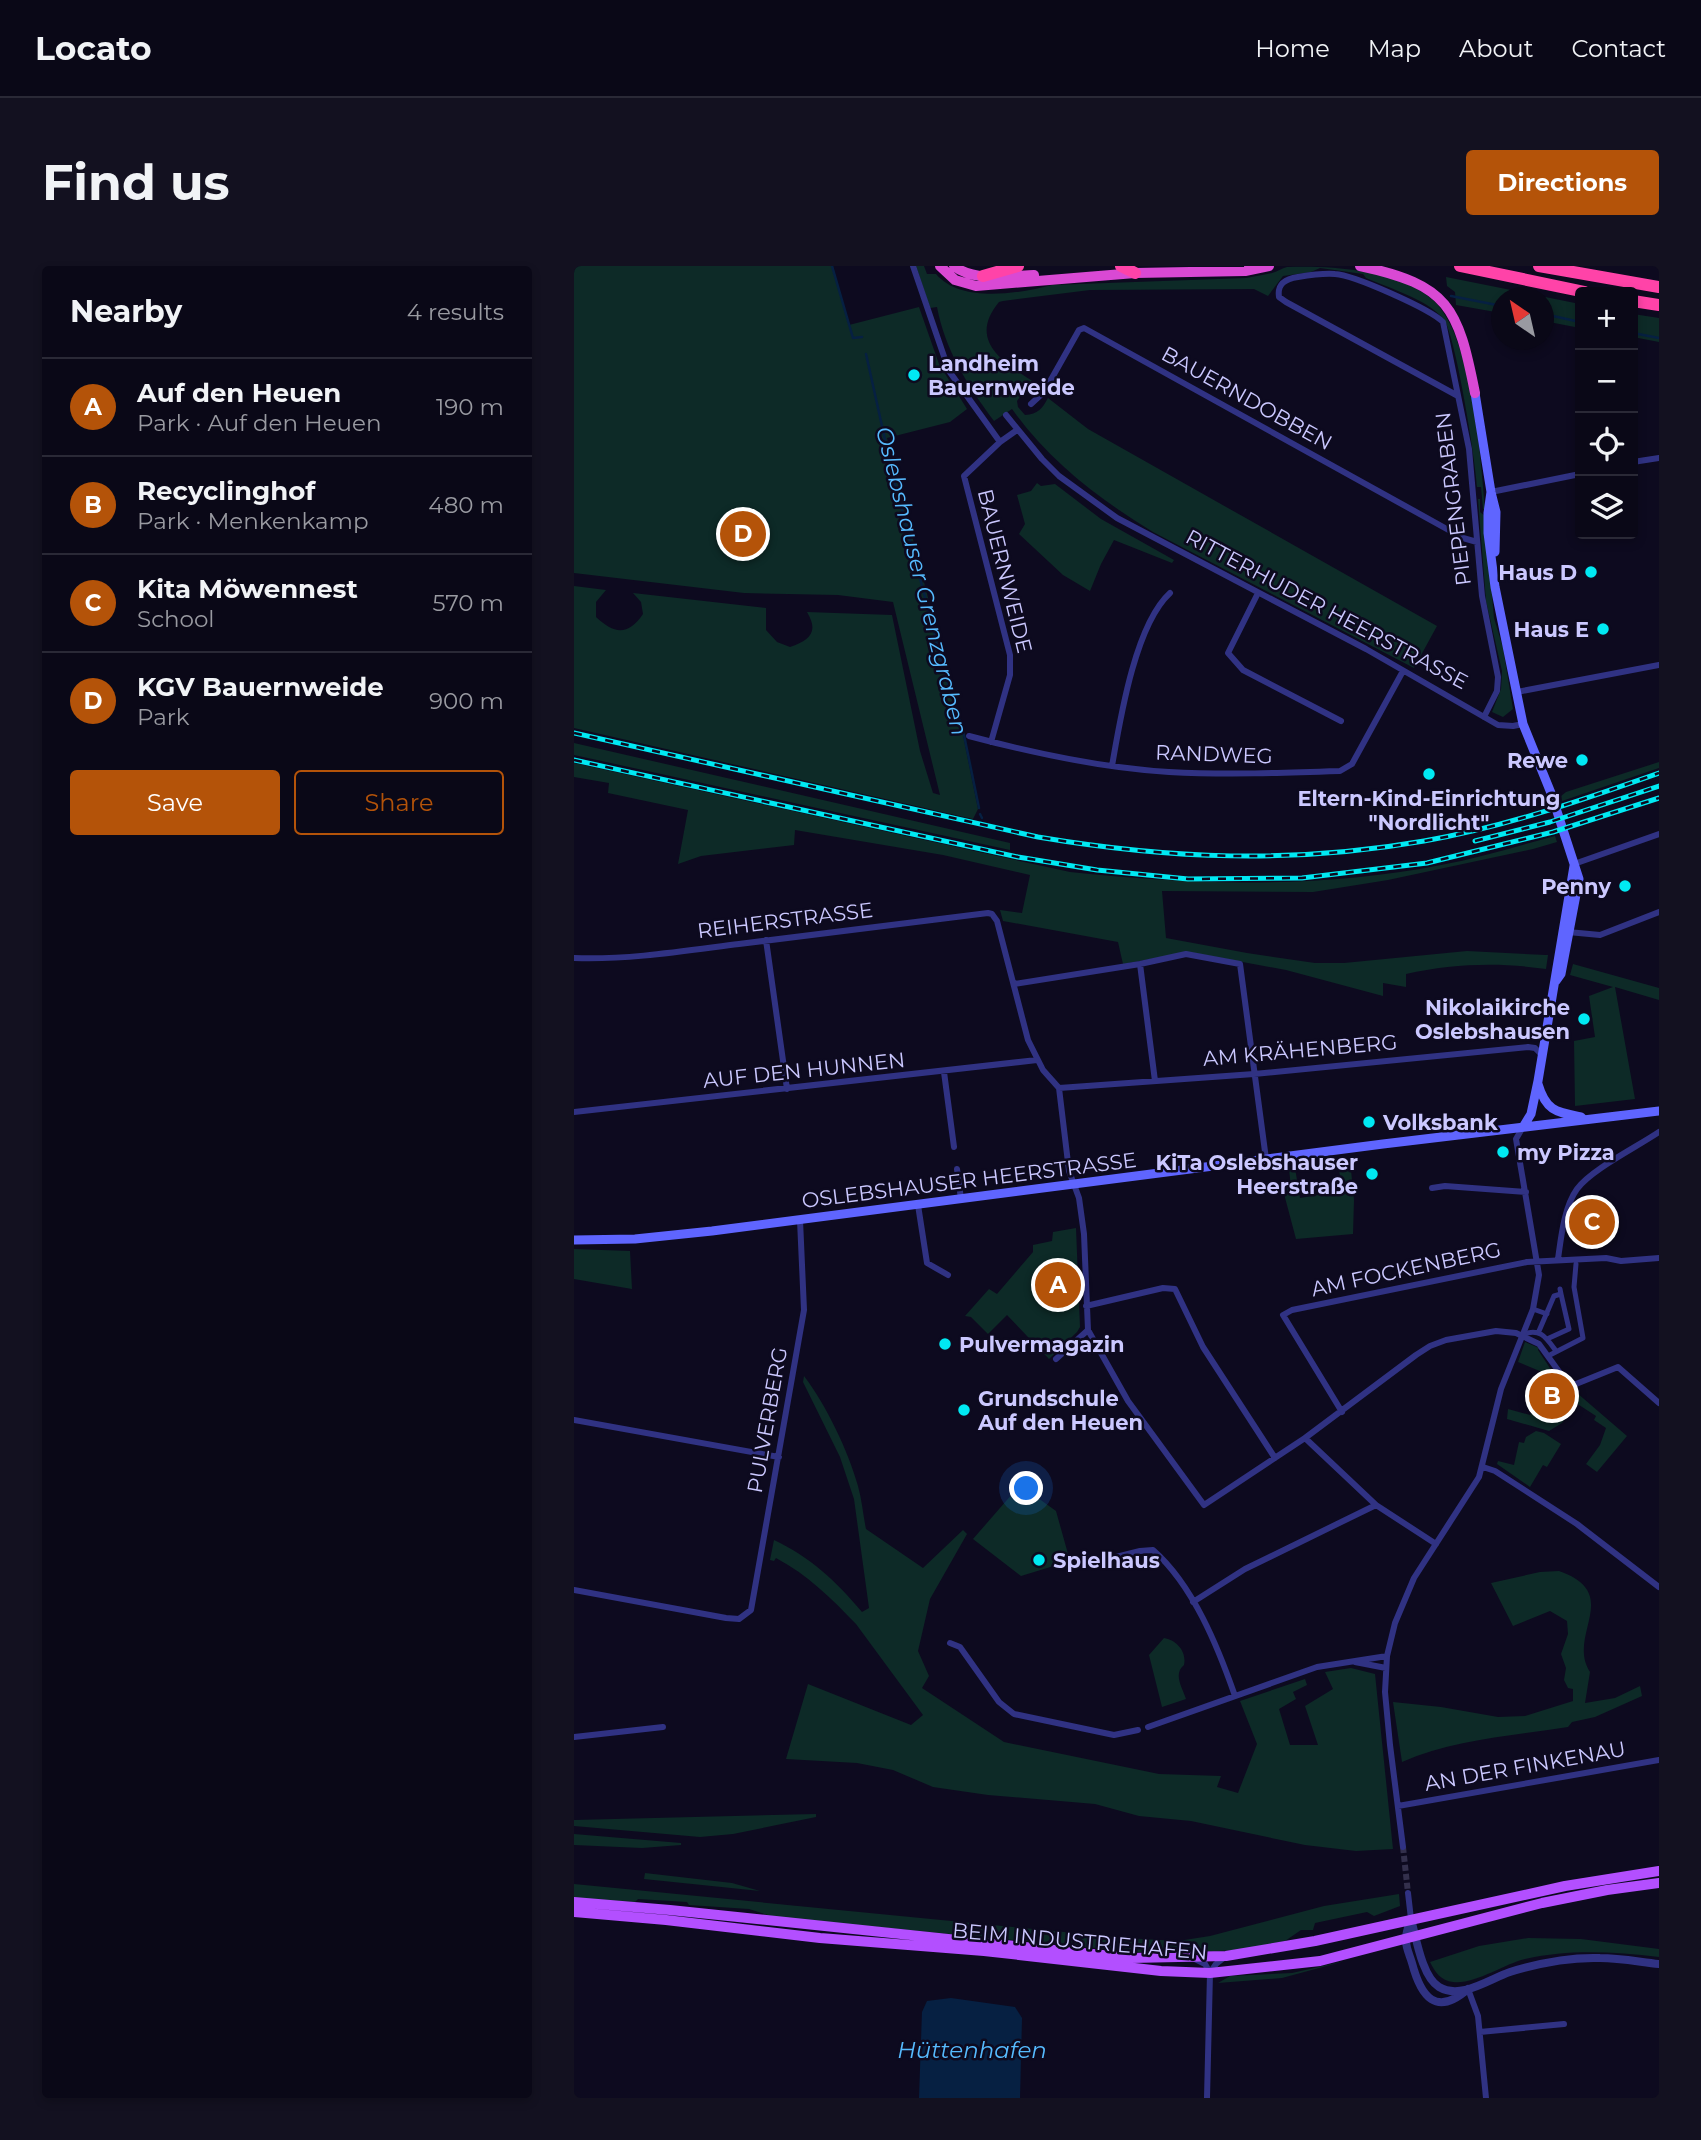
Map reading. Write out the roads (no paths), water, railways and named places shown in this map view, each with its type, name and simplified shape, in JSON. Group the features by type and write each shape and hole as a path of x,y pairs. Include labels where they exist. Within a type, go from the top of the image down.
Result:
{"highway":[{"path":"983,276 1018,266"},
{"path":"1121,266 1135,273"},
{"path":"947,269 983,276 1062,277 1224,272 1269,266"},
{"path":"1360,266 1400,274 1439,297 1453,315 1461,332 1475,393"},
{"path":"1460,266 1575,290"},
{"path":"1539,266 1659,287"},
{"path":"947,269 963,284 976,286 1046,281 1062,277"},
{"path":"1638,302 1659,305"}],"main road":[{"path":"1475,393 1490,492 1488,523 1494,572 1523,724 1551,793 1574,864 1561,974 1556,981 1531,1114 1523,1127"},
{"path":"1538,1081 1544,1100 1549,1106 1555,1111 1581,1117 1585,1121"},
{"name":"OSLEBSHAUSER HEERSTRASSE","path":"574,1240 635,1239 800,1220 1659,1111"},
{"name":"BEIM INDUSTRIEHAFEN","path":"574,1902 1131,1958 1194,1958 1226,1956 1315,1941 1565,1886 1659,1871"},
{"name":"BEIM INDUSTRIEHAFEN","path":"574,1912 1149,1970 1210,1973 1304,1964 1542,1903 1659,1883"},
{"path":"1304,1964 1314,1951 1315,1941"}],"street":[{"path":"913,266 949,371 999,442"},
{"name":"PIEPENGRABEN","path":"1458,396 1286,302 1279,297 1278,290 1288,278 1336,274 1371,285 1440,318 1445,326 1469,449 1482,596 1499,684 1484,717"},
{"name":"BAUERNDOBBEN","path":"1031,404 1044,392 1079,330 1084,328 1462,538 1477,542"},
{"name":"RITTERHUDER HEERSTRASSE","path":"1006,415 1059,476 1117,518 1498,725 1523,724"},
{"name":"BAUERNWEIDE","path":"991,742 1010,675 1010,655 964,477 999,442 1017,430"},
{"path":"1638,461 1659,458"},
{"path":"1490,492 1575,475"},
{"path":"1112,766 1122,705 1133,666 1153,617 1163,599 1170,593"},
{"path":"1258,593 1228,653 1242,670 1341,721"},
{"path":"1517,692 1659,665"},
{"name":"RANDWEG","path":"969,736 1049,755 1166,772 1226,774 1340,771 1349,768 1403,671"},
{"path":"1574,864 1659,834"},
{"path":"1566,932 1600,935 1659,912"},
{"name":"REIHERSTRASSE","path":"574,958 618,958 988,913 992,914 996,921 1014,984"},
{"path":"766,940 787,1089"},
{"path":"1266,1159 1240,964 1192,954 1014,984 1028,1040 1037,1060 1059,1088 1069,1171 1079,1198 1084,1234 1087,1330 1128,1401 1204,1505 1342,1412 1430,1346 1496,1331 1521,1335 1539,1344 1568,1384 1576,1384 1618,1367 1659,1403"},
{"path":"1140,964 1155,1081"},
{"name":"AM KRÄHENBERG","path":"1059,1088 1254,1074 1528,1047 1535,1048 1541,1054"},
{"name":"AUF DEN HUNNEN","path":"574,1112 1037,1060"},
{"path":"944,1072 954,1147"},
{"path":"1404,1847 1385,1692 1387,1656 1403,1602 1414,1578 1473,1489 1483,1467 1493,1414 1533,1309 1538,1287 1538,1261 1516,1139 1523,1127"},
{"path":"1558,1259 1568,1211 1577,1189 1597,1172 1659,1132"},
{"path":"957,1169 961,1199"},
{"path":"1432,1188 1445,1186 1526,1192"},
{"path":"918,1205 928,1264 948,1275"},
{"name":"PULVERBERG","path":"574,1590 739,1619 751,1610 804,1310 800,1220"},
{"name":"AM FOCKENBERG","path":"1342,1412 1283,1315 1292,1310 1538,1261 1659,1258"},
{"path":"1548,1356 1583,1338 1574,1287 1576,1264"},
{"path":"1086,1306 1170,1287 1175,1289 1203,1347 1275,1458"},
{"path":"1539,1331 1554,1296 1560,1291 1569,1329 1547,1339"},
{"path":"1533,1309 1547,1314"},
{"path":"1056,1359 1087,1330"},
{"path":"1521,1335 1539,1331 1556,1352"},
{"path":"574,1419 779,1457"},
{"path":"1305,1438 1376,1505 1436,1544"},
{"path":"1483,1467 1495,1471 1577,1524 1659,1587"},
{"path":"1193,1602 1245,1569 1376,1505"},
{"path":"1086,1557 1088,1564 1153,1550 1164,1559 1193,1602 1219,1653 1235,1696"},
{"path":"950,1643 960,1647 999,1702 1014,1714 1114,1735 1138,1730"},
{"path":"1148,1727 1317,1667 1353,1662 1367,1657 1387,1656"},
{"path":"1353,1662 1386,1668"},
{"path":"574,1737 663,1727"},
{"name":"AN DER FINKENAU","path":"1398,1806 1659,1760"},
{"path":"1408,1893 1411,1938 1419,1986 1430,1998 1439,2002 1454,2001 1468,1989 1538,1964 1601,1957 1659,1964"},
{"path":"1411,1938 1433,1983 1445,1990 1468,1989"},
{"path":"1210,1973 1226,1956"},
{"path":"1194,1958 1205,1964 1210,1973 1207,2098"},
{"path":"1468,1989 1478,2016 1486,2098"},
{"path":"1480,2032 1564,2024"}],"water":[{"name":"Hüttenhafen","path":"951,1998 1015,2007 1022,2018 1020,2098 919,2098 922,2012 927,2001"}],"waterway":[{"name":"Oslebshauser Grenzgraben","path":"832,266 853,338 862,337"},
{"path":"1451,296 1491,304"},
{"path":"1554,316 1575,321"},
{"path":"1638,334 1659,338"},
{"name":"Oslebshauser Grenzgraben","path":"866,354 894,480 940,658 964,735 979,808"},
{"name":"Oslebshauser Grenzgraben","path":"980,814 982,818"}],"tunnel":[{"path":"1403,1847 1408,1893"}],"railway":[{"path":"574,733 1038,837 1135,850 1231,856 1326,853 1424,841 1543,812 1659,773"},
{"path":"574,760 1018,857 1097,870 1188,879 1302,878 1427,863 1553,832 1659,798"},
{"path":"1475,841 1550,822 1659,786"}],"place":[{"name":"Landheim Bauernweide","path":"914,375"},
{"name":"KGV Bauernweide","path":"743,534"},
{"name":"Haus D","path":"1591,572"},
{"name":"Haus E","path":"1603,629"},
{"name":"Rewe","path":"1582,760"},
{"name":"Eltern-Kind-Einrichtung \"Nordlicht\"","path":"1429,774"},
{"name":"Penny","path":"1625,886"},
{"name":"Nikolaikirche Oslebshausen","path":"1584,1019"},
{"name":"Volksbank","path":"1369,1122"},
{"name":"my Pizza","path":"1503,1152"},
{"name":"KiTa Oslebshauser Heerstraße","path":"1372,1174"},
{"name":"Kita Möwennest","path":"1592,1222"},
{"name":"Auf den Heuen","path":"1058,1285"},
{"name":"Pulvermagazin","path":"945,1344"},
{"name":"Recyclinghof","path":"1552,1396"},
{"name":"Grundschule Auf den Heuen","path":"964,1410"},
{"name":"Spielhaus","path":"1039,1560"}]}
